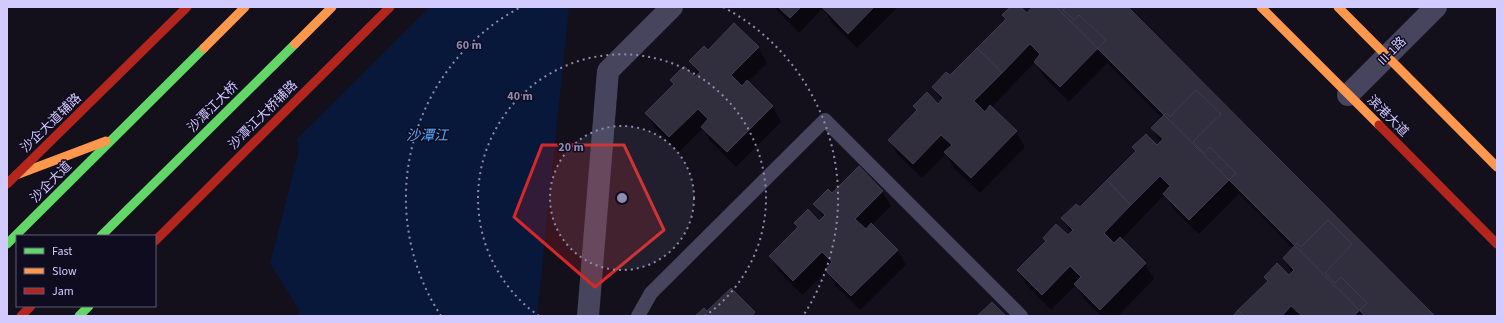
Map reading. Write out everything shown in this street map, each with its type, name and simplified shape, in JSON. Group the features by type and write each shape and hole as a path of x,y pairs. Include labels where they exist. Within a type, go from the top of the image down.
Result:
{"main road":[{"name":"沙企大道辅路","path":"7,184 187,7"},
{"path":"16,175 113,139 245,7"},
{"name":"沙潭江大桥","path":"102,235 332,7"},
{"name":"沙潭江大桥辅路","path":"156,240 390,7"},
{"name":"滨港大道","path":"1261,7 1497,244"},
{"path":"1338,7 1497,167"},
{"name":"沙企大道","path":"16,235 113,139"},
{"name":"沙企大道","path":"7,244 16,235"},
{"path":"21,316 30,307"},
{"path":"79,316 88,307"}],"street":[{"path":"588,316 608,71 672,7"},
{"name":"III-1路","path":"1348,95 1436,7"}],"lane":[{"path":"638,316 651,293 825,120 1020,316"}],"highlighted area":[{"path":"542,145 624,145 664,230 595,287 514,217"}],"water":[{"name":"沙潭江","path":"295,7 569,7 537,316 299,316 299,310 270,263 299,151 286,74"}],"pier":[{"path":"293,7 430,7 295,141 284,74"}],"building":[{"path":"778,7 801,7 790,18"},
{"path":"822,7 874,7 848,34"},
{"path":"1010,7 1021,7 1027,13 1032,7 1066,7 1063,10 1074,20 1079,15 1106,40 1060,87 1034,62 1040,54 1030,44 1002,73 977,48 1006,19 1002,15"},
{"path":"1056,7 1128,7 1435,316 1365,316"},
{"path":"734,23 759,47 731,75 742,86 747,80 773,106 727,152 701,127 708,119 698,109 669,137 645,113 674,84 670,80 684,66 695,77 700,72 689,61 704,46 708,50"},
{"path":"977,48 1002,73 974,101 985,112 990,105 1017,131 971,178 944,152 952,145 941,135 913,164 888,140 917,110 913,106 927,92 938,104 943,98 932,87 946,72 950,75"},
{"path":"1196,90 1221,114 1193,142 1204,153 1210,147 1236,173 1189,220 1163,194 1170,186 1160,176 1131,205 1107,180 1136,151 1132,147 1146,134 1157,145 1163,139 1151,128 1166,113 1170,117"},
{"path":"859,166 883,191 855,219 866,229 871,223 898,250 851,296 825,270 832,262 822,252 793,281 769,256 798,227 794,223 808,209 819,221 825,215 813,204 828,189 832,193"},
{"path":"1107,180 1131,205 1104,233 1114,243 1120,237 1146,263 1100,310 1074,284 1081,277 1070,266 1042,295 1017,270 1046,241 1043,238 1056,224 1068,235 1073,230 1061,218 1076,204 1080,207"},
{"path":"1328,220 1352,244 1325,273 1335,283 1341,277 1367,303 1354,316 1302,316 1291,306 1282,316 1244,316 1238,310 1268,281 1264,277 1277,263 1289,275 1294,270 1283,258 1297,243 1301,247"},
{"path":"731,288 755,312 752,316 695,316 704,308 707,311"},
{"path":"992,302 1006,316 977,316"},
{"path":"1238,310 1244,316 1233,316"}],"traffic: fast":[{"path":"102,235 295,44"},
{"path":"16,235 204,48"},
{"path":"7,244 16,235"},
{"path":"79,316 88,307"}],"traffic: slow":[{"path":"204,48 245,7"},
{"path":"295,44 332,7"},
{"path":"1261,7 1379,125"},
{"path":"1338,7 1497,167"},
{"path":"16,175 106,141"}],"traffic: jam":[{"path":"7,184 187,7"},
{"path":"156,240 390,7"},
{"path":"1379,125 1497,244"},
{"path":"21,316 30,307"}]}
